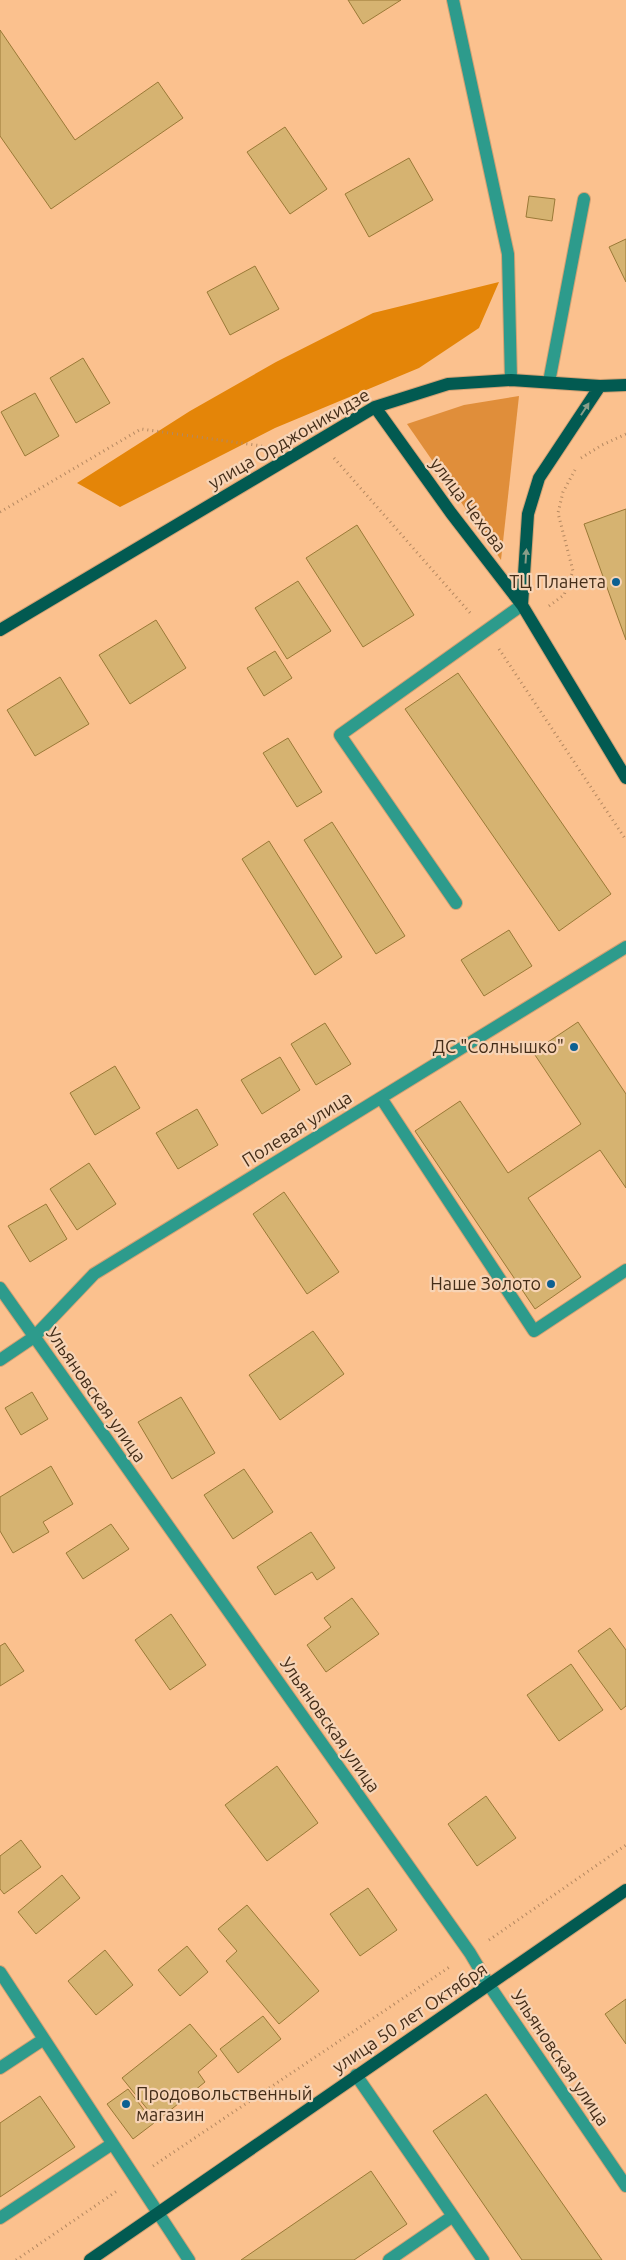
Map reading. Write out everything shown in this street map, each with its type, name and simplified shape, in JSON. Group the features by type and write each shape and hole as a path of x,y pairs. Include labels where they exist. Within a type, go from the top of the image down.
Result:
{"main road":[{"name":"улица Орджоникидзе","path":"0,630 375,407 448,384 511,380 600,386 626,384"},
{"path":"522,604 528,514 539,478 600,386"},
{"name":"улица Чехова","path":"375,407 451,513 522,604 626,778"},
{"name":"улица 50 лет Октября","path":"90,2260 158,2215 356,2075 626,1890"}],"street":[{"path":"453,0 508,254 511,380"},
{"path":"549,382 584,199"},
{"path":"456,903 340,735 522,604"},
{"name":"Полевая улица","path":"0,1360 34,1337 94,1274 626,947"},
{"path":"381,1098 534,1331 626,1270"},
{"name":"Ульяновская улица","path":"0,1288 470,1953 489,1985 626,2186"},
{"path":"0,1972 189,2260"},
{"path":"0,2068 44,2039"},
{"path":"356,2075 483,2260"},
{"path":"0,2218 112,2144"},
{"path":"389,2260 453,2216"}],"path":[{"path":"0,512 141,429 262,446 270,442"},
{"path":"532,619 564,595 573,571 558,513 571,477 581,458 602,444 626,434"},
{"path":"16,2260 470,1953 626,1845"}],"shaded area":[{"path":"499,282 479,328 419,368 275,428 120,507 77,483 190,411 276,362 373,313"},
{"path":"519,396 501,560 407,424 464,405"}],"building":[{"path":"348,0 401,0 363,24"},
{"path":"0,30 75,140 158,82 183,118 51,209 0,136"},
{"path":"285,127 327,189 290,214 247,152"},
{"path":"409,158 433,200 369,237 345,194"},
{"path":"529,196 555,199 552,221 526,217"},
{"path":"626,239 626,282 609,247"},
{"path":"255,266 279,309 230,335 207,292"},
{"path":"83,358 110,403 76,423 50,378"},
{"path":"35,393 59,436 25,456 1,412"},
{"name":"ТЦ Планета","path":"626,509 626,640 584,524"},
{"path":"357,525 414,615 363,647 306,558"},
{"path":"298,581 331,631 287,659 255,608"},
{"path":"156,620 186,668 130,704 99,655"},
{"path":"275,651 292,678 264,696 247,668"},
{"path":"458,673 611,894 559,931 405,709"},
{"path":"60,677 89,724 35,756 7,710"},
{"path":"288,738 322,792 297,807 263,753"},
{"path":"332,822 405,936 376,954 304,840"},
{"path":"269,841 342,957 315,975 242,859"},
{"path":"509,930 532,966 484,996 461,960"},
{"path":"578,1022 626,1094 626,1188 600,1150 528,1198 581,1277 535,1309 415,1131 460,1101 508,1173 581,1124 533,1052"},
{"path":"325,1023 351,1064 316,1085 291,1044"},
{"path":"280,1057 300,1090 262,1114 241,1080"},
{"path":"115,1066 140,1108 95,1135 70,1093"},
{"path":"197,1109 218,1145 178,1169 156,1133"},
{"path":"89,1163 116,1204 77,1230 50,1189"},
{"path":"284,1192 339,1272 307,1294 253,1214"},
{"path":"46,1204 67,1239 30,1262 8,1226"},
{"path":"313,1331 344,1374 280,1420 249,1375"},
{"path":"32,1392 48,1419 21,1435 5,1408"},
{"path":"181,1397 215,1453 172,1479 138,1422"},
{"path":"51,1466 73,1504 43,1522 49,1532 13,1553 0,1531 0,1497"},
{"path":"244,1469 273,1512 233,1539 204,1495"},
{"path":"111,1524 129,1549 83,1579 66,1553"},
{"path":"311,1532 335,1568 317,1580 312,1572 275,1595 257,1567"},
{"path":"352,1598 379,1634 326,1672 307,1645 331,1627 324,1618"},
{"path":"171,1614 206,1665 170,1690 135,1640"},
{"path":"610,1628 626,1650 626,1706 621,1710 578,1651"},
{"path":"5,1643 24,1671 0,1686 0,1646"},
{"path":"571,1664 603,1710 559,1741 527,1695"},
{"path":"277,1766 318,1823 267,1861 225,1805"},
{"path":"486,1796 516,1838 477,1866 448,1824"},
{"path":"21,1840 41,1867 4,1894 0,1889 0,1856"},
{"path":"62,1875 80,1898 36,1934 18,1912"},
{"path":"368,1888 397,1930 360,1956 330,1914"},
{"path":"247,1905 319,1991 279,2024 226,1961 237,1951 218,1929"},
{"path":"187,1946 208,1972 180,1996 158,1970"},
{"path":"105,1950 133,1985 96,2015 68,1981"},
{"path":"626,1999 626,2044 605,2014"},
{"path":"263,2016 281,2039 238,2073 220,2049"},
{"path":"190,2024 217,2056 198,2072 205,2082 157,2121 122,2078"},
{"path":"128,2089 154,2123 133,2139 107,2104"},
{"path":"486,2094 602,2260 522,2260 433,2131"},
{"path":"40,2096 75,2147 0,2197 0,2123"},
{"path":"371,2171 407,2224 354,2260 241,2260"}],"place":[{"name":"ТЦ Планета","path":"616,582"},
{"name":"ДС \"Солнышко\"","path":"574,1047"},
{"name":"Наше Золото","path":"551,1284"},
{"name":"Продовольственный магазин","path":"126,2104"}]}
